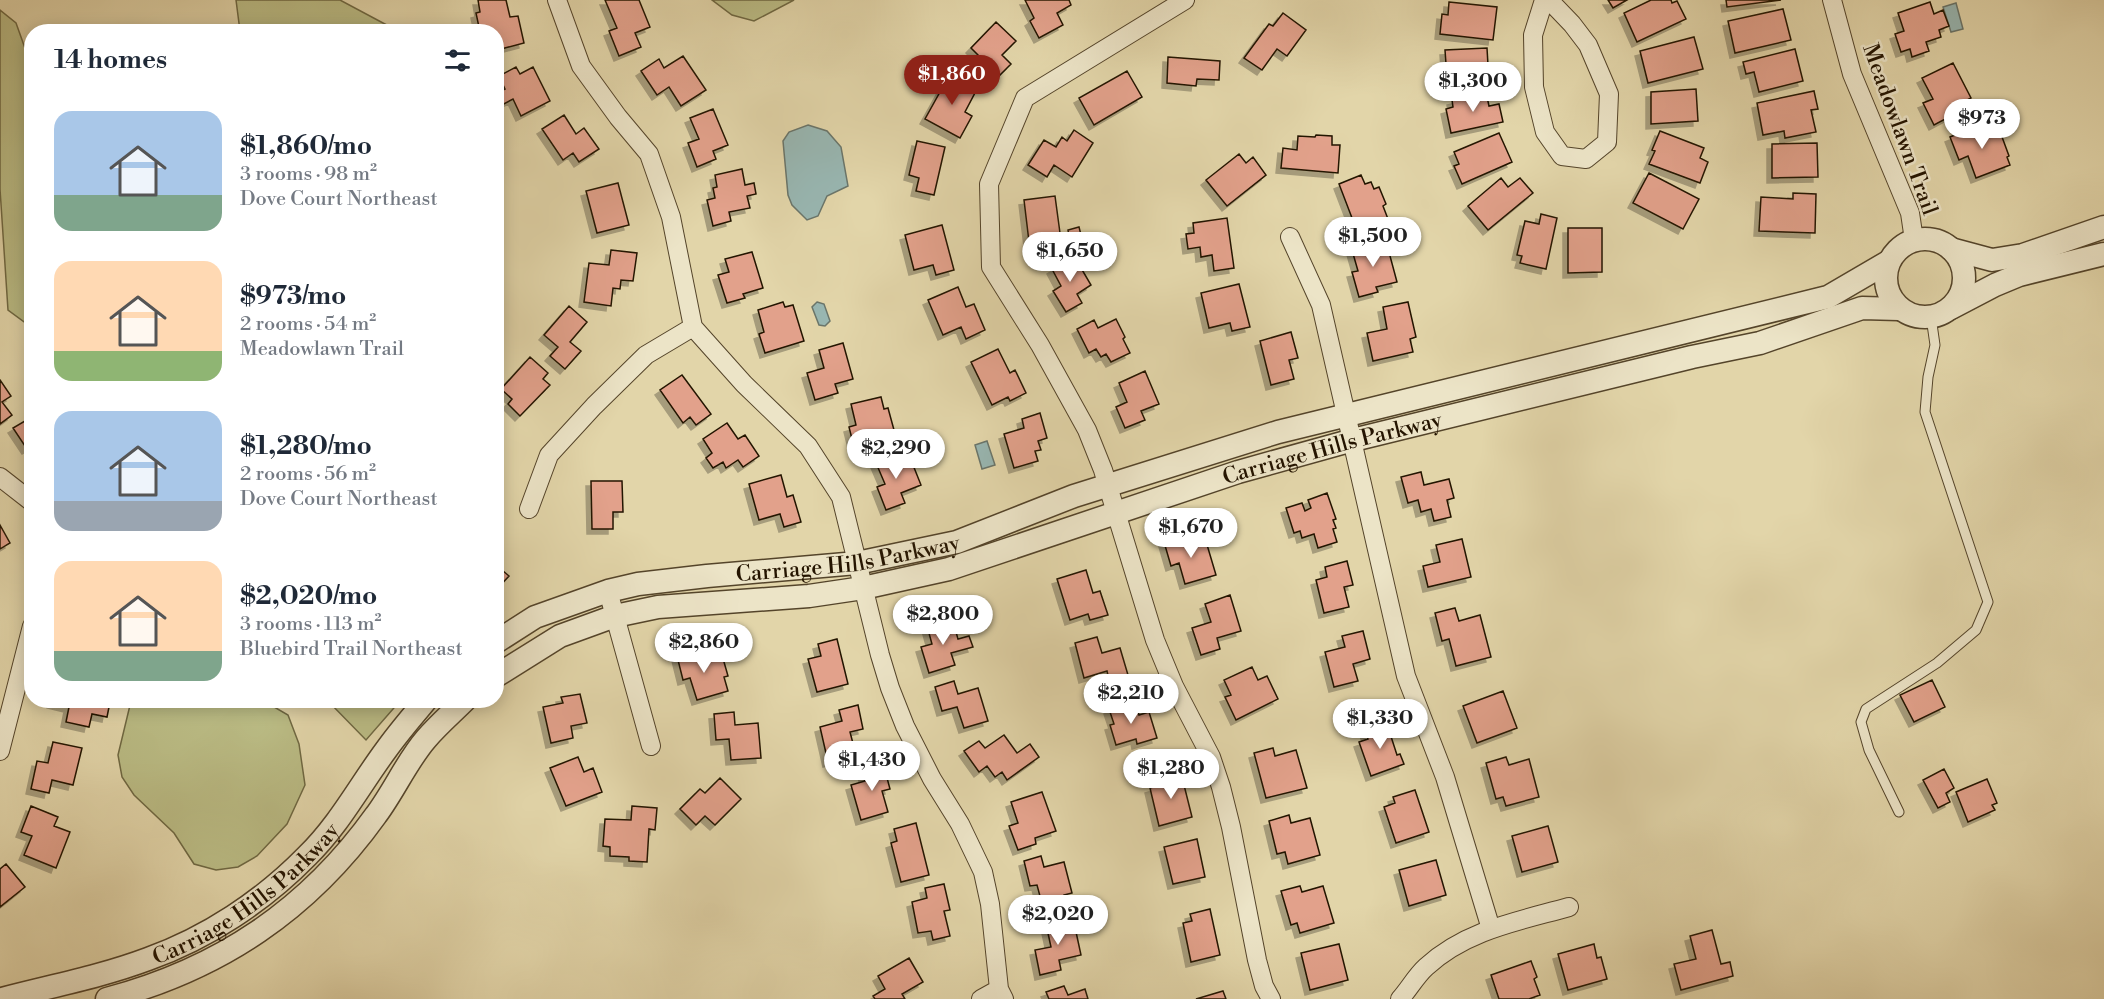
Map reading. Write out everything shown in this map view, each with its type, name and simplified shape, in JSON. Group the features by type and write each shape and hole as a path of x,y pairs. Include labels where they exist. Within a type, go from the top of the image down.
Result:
{"street":[{"path":"557,0 581,66 618,117 649,154 671,217 693,327 744,384 808,446 842,497 863,588 890,688 905,726 932,779 972,846 983,872 990,904 1001,994 981,999"},
{"path":"1185,0 1025,98 989,184 990,267 1040,345 1087,430 1108,486 1114,512 1155,640 1174,686 1210,757 1221,787 1257,960 1264,986 1271,999"},
{"path":"1544,0 1533,35 1534,87 1545,132 1562,156 1586,159 1606,142 1609,94 1588,45 1549,0"},
{"name":"Meadowlawn Trail","path":"1832,0 1852,74 1910,213 1914,240"},
{"path":"2104,227 2023,255 1992,260 1951,249 1940,242 1927,239 1914,240 1894,252 1888,262 1885,285 1890,298 1899,309 1911,316 1940,313 2019,275 2104,254"},
{"path":"1290,237 1321,305 1406,676 1445,777 1491,929"},
{"path":"1940,313 1959,299 1964,286 1964,272 1960,260 1951,249"},
{"name":"Carriage Hills Parkway","path":"504,637 536,617 608,591 638,584 857,563 957,542 1074,496 1278,432 1828,297 1888,262"},
{"name":"Carriage Hills Parkway","path":"504,671 560,636 615,616 658,608 809,596 863,588 949,569 1238,472 1353,440 1692,357 1760,343 1862,308 1899,309"},
{"path":"529,508 549,455 594,406 646,355 693,327"},
{"path":"0,477 24,496"},
{"path":"608,591 651,746"},
{"path":"0,751 24,657"},
{"name":"Carriage Hills Parkway","path":"2,999 112,971 149,959 199,937 262,897 308,855 353,799 386,750 420,708"},
{"name":"Carriage Hills Parkway","path":"108,999 148,988 200,966 249,939 295,904 335,866 376,815 425,740 457,708"},
{"path":"1400,999 1425,968 1462,941 1491,929 1569,907"}],"lane":[{"path":"1899,812 1869,750 1861,722 1866,709 1937,663 1976,630 1988,602 1925,412 1928,377 1940,313"}],"green space":[{"path":"236,0 340,0 385,24 239,24"},
{"path":"712,0 794,0 754,21 732,15"},
{"path":"0,10 16,23 24,45 24,322 8,310 0,189"},
{"path":"129,708 276,708 288,715 299,744 305,785 287,824 257,856 238,867 216,870 194,864 174,833 134,795 122,777 118,755"},
{"path":"335,708 394,708 366,740"}],"water":[{"path":"1956,3 1963,29 1951,32 1943,7"},
{"path":"808,125 827,131 841,147 848,186 827,196 818,216 807,220 792,205 788,195 783,141 789,132"},
{"path":"817,302 824,304 830,321 825,326 819,325 812,307"},
{"path":"987,441 995,465 982,469 975,445"}],"building":[{"path":"478,0 506,0 510,17 518,16 524,43 504,48 504,24 478,24 476,13 480,12"},
{"path":"605,0 639,0 650,27 635,33 641,47 619,56 609,31 617,28"},
{"path":"1025,0 1069,0 1071,5 1057,13 1063,25 1039,38 1030,21 1034,18"},
{"path":"1608,0 1627,0 1613,8"},
{"path":"1651,0 1671,0 1672,3 1677,1 1686,19 1637,42 1624,13"},
{"path":"1726,0 1781,0 1727,7"},
{"path":"1449,2 1497,7 1493,40 1440,34 1442,14 1448,15"},
{"path":"1930,2 1934,14 1943,10 1949,26 1939,30 1941,37 1926,42 1929,51 1912,57 1910,49 1901,52 1895,34 1904,31 1898,13"},
{"path":"1783,9 1791,40 1735,53 1728,21"},
{"path":"1283,13 1306,30 1287,56 1277,49 1262,70 1244,58 1269,24 1273,26"},
{"path":"996,22 1016,41 1002,55 1011,64 993,82 979,68 985,62 971,48"},
{"path":"1694,37 1703,69 1648,83 1640,51"},
{"path":"1487,48 1488,65 1494,65 1494,81 1440,83 1439,64 1446,64 1445,50"},
{"path":"1795,49 1803,81 1759,92 1754,72 1746,74 1743,62"},
{"path":"683,56 706,90 681,106 669,87 657,95 641,71 659,59 664,68"},
{"path":"1168,57 1220,61 1219,80 1197,79 1196,86 1167,83"},
{"path":"1953,63 1971,98 1950,109 1953,115 1934,125 1923,103 1933,99 1922,78"},
{"path":"516,67 520,74 533,67 550,101 521,116 513,99 504,104 504,73"},
{"path":"1127,71 1142,97 1094,125 1079,98"},
{"path":"950,74 977,89 965,112 972,116 960,138 925,119"},
{"path":"1696,89 1698,121 1651,124 1651,92"},
{"path":"1814,91 1818,109 1811,110 1816,132 1785,138 1784,131 1763,135 1757,103"},
{"path":"1486,92 1489,106 1499,104 1503,122 1451,133 1446,109 1453,107 1452,100"},
{"path":"713,109 728,145 713,151 716,159 697,167 688,143 699,139 690,118"},
{"path":"564,115 576,134 584,128 599,149 579,162 573,153 563,160 542,129"},
{"path":"1998,126 2010,165 1976,178 1968,156 1959,160 1950,137 1970,129 1973,136"},
{"path":"1074,130 1093,143 1072,177 1054,165 1047,177 1028,165 1044,140 1056,147 1062,137 1067,141"},
{"path":"1660,131 1704,148 1700,158 1708,162 1700,183 1649,164"},
{"path":"1499,133 1512,162 1462,184 1454,166 1459,164 1454,152"},
{"path":"1316,135 1332,136 1332,145 1340,145 1338,173 1281,168 1283,148 1297,150 1298,136 1315,137"},
{"path":"917,141 945,147 934,195 916,191 919,178 909,175"},
{"path":"1817,143 1818,177 1772,178 1772,144"},
{"path":"1239,154 1246,163 1253,157 1266,175 1227,206 1206,180"},
{"path":"742,169 745,185 754,183 756,194 747,196 750,208 729,212 731,221 713,226 707,200 715,198 713,188 717,187 715,175"},
{"path":"1649,173 1699,199 1683,229 1633,203"},
{"path":"1361,175 1365,184 1371,182 1374,189 1379,187 1386,204 1383,206 1388,219 1357,231 1339,184"},
{"path":"1501,178 1508,187 1520,178 1533,193 1488,230 1468,206"},
{"path":"618,183 629,225 597,233 586,191"},
{"path":"1793,193 1816,194 1815,233 1759,231 1761,197 1793,199"},
{"path":"1055,196 1060,233 1047,235 1048,248 1030,250 1024,200"},
{"path":"1541,214 1557,218 1546,269 1520,263 1522,256 1517,255 1525,221 1539,224"},
{"path":"1227,218 1234,268 1214,271 1212,255 1201,257 1200,247 1188,249 1186,234 1194,233 1193,223"},
{"path":"942,225 954,270 936,275 933,265 914,270 905,235"},
{"path":"1079,227 1082,239 1070,242 1068,230"},
{"path":"1568,228 1602,228 1602,272 1568,273"},
{"path":"1386,241 1397,282 1376,287 1378,292 1359,297 1352,272 1358,271 1352,250"},
{"path":"611,250 637,253 633,281 621,280 620,289 613,288 611,306 584,302 589,263 609,265"},
{"path":"752,252 763,288 743,294 745,298 727,303 718,275 729,272 725,259"},
{"path":"1074,256 1091,285 1077,294 1082,303 1066,312 1053,291 1061,286 1052,269"},
{"path":"1239,284 1250,327 1232,331 1230,323 1209,328 1201,293"},
{"path":"958,287 966,307 974,304 985,330 966,339 961,327 943,335 928,300"},
{"path":"783,302 785,307 793,305 804,341 765,353 759,334 764,332 758,310"},
{"path":"1408,302 1416,337 1410,339 1413,352 1373,361 1367,333 1387,329 1383,307"},
{"path":"569,306 587,322 570,342 581,351 565,369 550,356 558,347 544,335"},
{"path":"1116,319 1130,353 1111,362 1106,354 1101,357 1096,349 1089,353 1077,329 1094,320 1098,328"},
{"path":"1291,332 1298,358 1289,360 1294,379 1271,385 1260,341"},
{"path":"843,343 853,379 835,384 838,393 815,400 807,373 824,368 819,350"},
{"path":"998,349 1010,373 1015,370 1026,393 1010,401 1008,397 992,405 971,362"},
{"path":"530,357 548,373 543,379 550,385 520,416 508,404 512,399 504,392 504,386"},
{"path":"1145,371 1159,404 1141,411 1145,420 1125,428 1116,407 1127,402 1119,383"},
{"path":"682,375 711,414 696,425 690,417 683,423 660,390"},
{"path":"0,380 11,396 2,402 12,415 0,424"},
{"path":"881,397 884,409 888,408 894,430 872,436 875,446 855,451 849,427 856,425 851,404"},
{"path":"1040,413 1047,438 1038,441 1041,450 1035,451 1038,461 1014,468 1004,434 1024,428 1022,419"},
{"path":"24,422 24,444 13,428"},
{"path":"727,423 738,439 745,435 759,456 743,467 738,460 726,468 723,462 713,468 706,458 712,453 703,439"},
{"path":"901,453 907,467 913,465 921,485 901,493 905,503 886,510 877,487 885,484 876,463"},
{"path":"1421,472 1424,485 1449,479 1454,498 1447,500 1451,517 1434,521 1431,509 1421,512 1418,500 1408,503 1401,477"},
{"path":"781,475 787,497 793,495 801,522 784,527 780,514 759,520 749,484"},
{"path":"591,481 622,481 623,512 613,512 613,529 592,529"},
{"path":"1327,493 1336,519 1333,520 1336,528 1333,529 1337,542 1318,548 1314,534 1302,538 1300,531 1294,533 1286,508 1302,503 1305,511 1311,508 1308,500"},
{"path":"0,525 10,543 0,549"},
{"path":"1183,536 1185,544 1205,538 1216,575 1185,584 1179,563 1171,566 1164,542"},
{"path":"1462,539 1471,577 1428,587 1423,566 1440,562 1436,545"},
{"path":"1347,561 1353,585 1344,587 1349,607 1324,613 1316,580 1327,577 1325,567"},
{"path":"1086,570 1093,593 1100,591 1108,615 1090,620 1088,614 1070,620 1057,579"},
{"path":"504,572 509,576 504,581"},
{"path":"1230,595 1241,631 1217,638 1220,649 1201,655 1192,628 1211,622 1205,604"},
{"path":"1455,608 1459,621 1480,615 1491,657 1456,666 1449,639 1442,641 1435,613"},
{"path":"952,618 958,639 969,636 973,647 951,653 955,665 929,673 921,647 932,644 927,626"},
{"path":"1363,631 1370,659 1353,664 1358,681 1334,687 1325,652 1345,647 1342,636"},
{"path":"1097,637 1102,653 1120,648 1128,675 1109,680 1107,671 1084,678 1075,643"},
{"path":"837,639 848,684 817,692 808,659 821,656 818,644"},
{"path":"696,650 699,661 722,655 728,676 724,677 728,691 697,700 690,678 683,680 677,656"},
{"path":"1252,667 1258,680 1267,676 1278,699 1236,720 1225,697 1231,695 1224,680"},
{"path":"1932,680 1945,707 1914,722 1900,695"},
{"path":"954,681 958,694 978,688 988,721 964,728 957,707 942,711 935,687"},
{"path":"1503,691 1517,728 1477,743 1463,706"},
{"path":"580,694 587,723 571,726 573,738 551,743 543,707 563,703 561,697"},
{"path":"1135,701 1139,715 1149,712 1157,738 1137,744 1136,739 1116,745 1110,725 1114,724 1109,709"},
{"path":"858,705 863,729 850,732 856,755 828,762 820,727 842,721 839,710"},
{"path":"69,708 109,708 107,717 92,714 89,727 66,722"},
{"path":"734,712 735,725 758,723 761,758 731,760 729,739 716,740 714,714"},
{"path":"1386,721 1397,755 1400,754 1404,764 1371,776 1359,742 1368,739 1364,729"},
{"path":"1004,735 1017,753 1030,744 1039,757 1007,780 1002,772 995,777 987,766 979,772 964,751 979,741 985,748"},
{"path":"53,742 82,748 73,785 52,780 49,793 31,789 37,761 48,763"},
{"path":"1273,748 1275,756 1296,750 1307,788 1266,798 1254,753"},
{"path":"578,757 584,772 593,768 602,792 566,806 550,768"},
{"path":"1506,757 1509,765 1529,759 1539,797 1506,806 1503,797 1496,799 1486,763"},
{"path":"883,763 890,789 882,791 888,812 861,820 851,785 865,781 862,769"},
{"path":"1944,769 1954,788 1946,793 1950,802 1938,808 1923,780"},
{"path":"1181,773 1192,817 1159,826 1150,788 1164,784 1162,777"},
{"path":"720,778 741,799 715,825 705,816 696,825 680,809 700,789 705,793"},
{"path":"1987,779 1997,803 1992,805 1995,810 1968,822 1956,792"},
{"path":"1415,790 1429,832 1396,843 1384,807 1395,803 1393,797"},
{"path":"1042,792 1056,831 1035,838 1036,844 1018,850 1009,826 1018,823 1011,802"},
{"path":"31,806 58,817 54,826 70,832 56,868 24,855 32,836 21,832"},
{"path":"632,806 657,808 655,830 649,829 647,862 629,861 629,857 610,856 610,847 603,846 605,819 631,820"},
{"path":"1289,815 1291,823 1310,818 1320,855 1288,864 1285,852 1277,854 1269,821"},
{"path":"916,823 929,875 901,882 891,843 897,841 894,829"},
{"path":"1548,826 1558,862 1522,872 1512,836"},
{"path":"1197,839 1205,877 1173,884 1164,847"},
{"path":"1041,856 1044,867 1064,862 1072,893 1064,895 1067,905 1044,911 1037,885 1030,886 1024,861"},
{"path":"1436,860 1446,895 1409,906 1399,870"},
{"path":"6,864 25,887 0,907 0,869"},
{"path":"944,884 950,910 944,911 950,936 933,940 931,931 918,933 912,902 927,898 925,888"},
{"path":"1300,886 1302,892 1323,886 1334,923 1300,933 1297,923 1291,925 1281,891"},
{"path":"1210,909 1220,955 1191,962 1183,923 1192,921 1190,914"},
{"path":"1073,918 1081,955 1059,960 1061,970 1040,975 1035,950 1051,947 1046,924"},
{"path":"1712,930 1721,964 1730,962 1733,976 1681,990 1674,964 1696,959 1690,936"},
{"path":"1339,944 1348,980 1310,990 1301,953"},
{"path":"1594,944 1597,958 1601,957 1607,979 1568,990 1558,954"},
{"path":"909,958 923,982 902,994 905,999 875,999 873,996 885,989 878,976"},
{"path":"1531,961 1540,995 1529,999 1499,999 1491,975"},
{"path":"1064,986 1068,995 1085,989 1088,999 1049,999 1046,992"},
{"path":"1223,991 1226,999 1196,999"}]}
